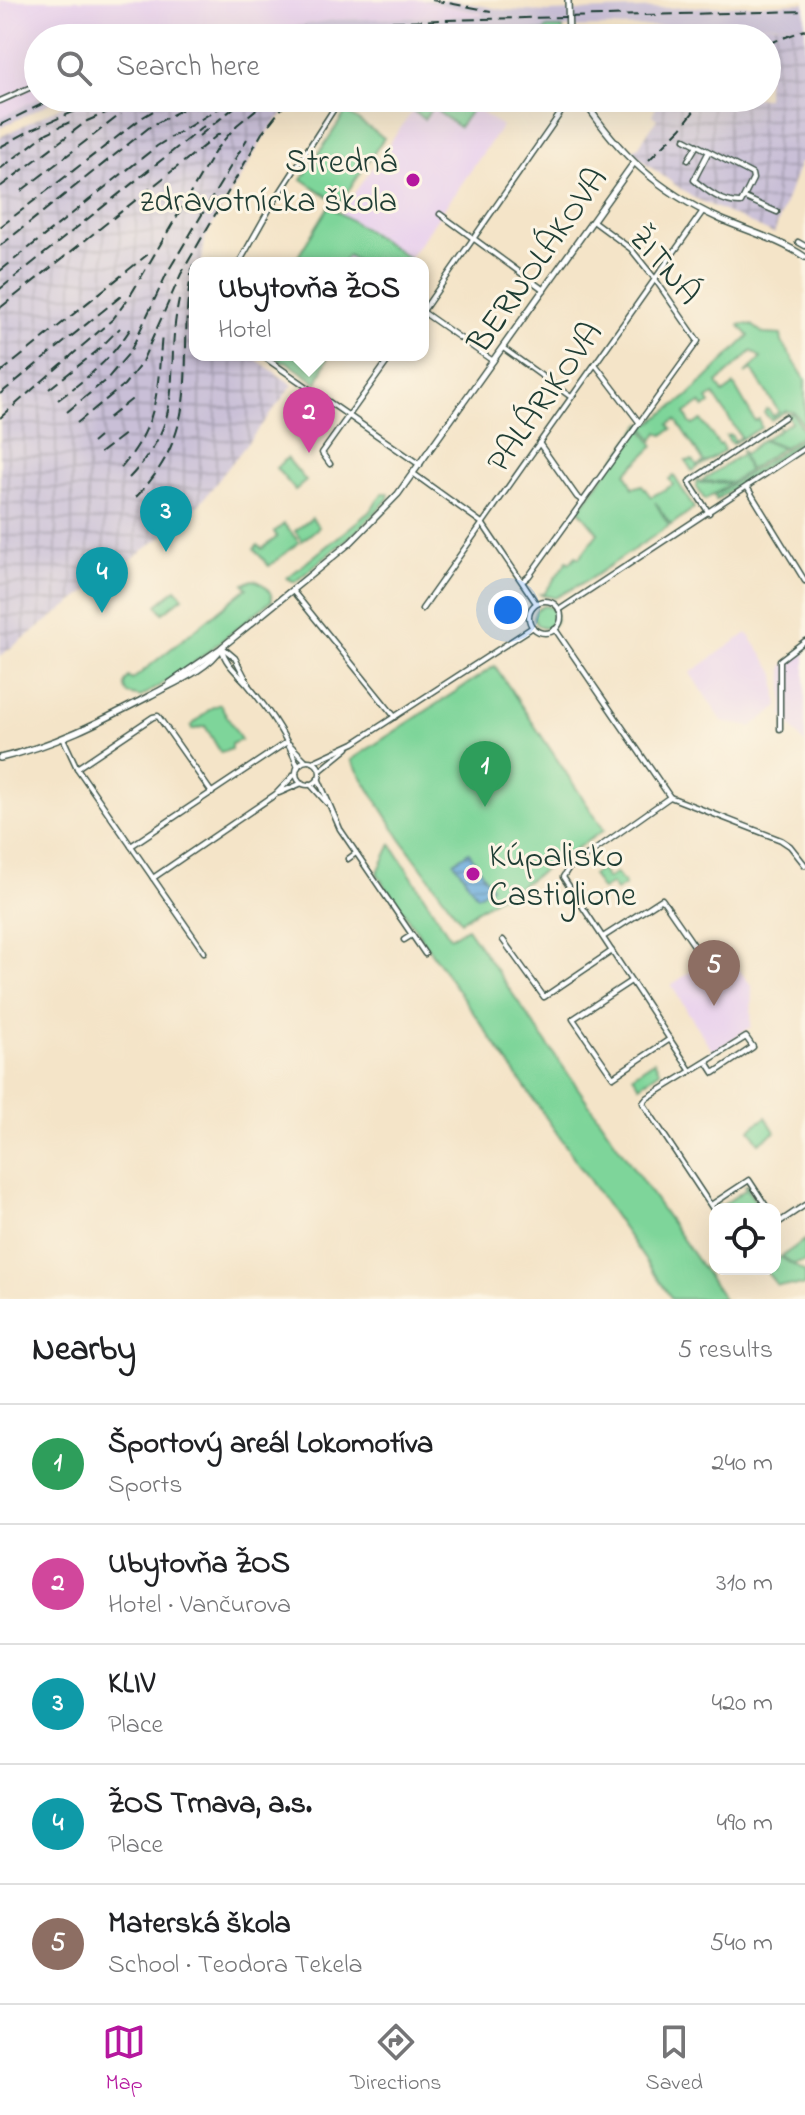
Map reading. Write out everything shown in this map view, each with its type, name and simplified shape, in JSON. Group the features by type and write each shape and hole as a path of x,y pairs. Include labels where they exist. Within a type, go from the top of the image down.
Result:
{"street":[{"path":"568,0 569,24"},
{"path":"0,101 24,90"},
{"path":"242,257 332,112"},
{"path":"429,303 561,112"},
{"path":"593,112 633,164 703,211 805,257"},
{"path":"685,139 752,174 741,203 735,204 714,195 695,182 695,175 708,153"},
{"path":"688,160 697,145"},
{"name":"BERNOLÁKOVA","path":"222,647 360,533 414,474 633,164"},
{"path":"745,198 777,212"},
{"name":"PALÁRIKOVA","path":"422,609 703,211"},
{"path":"440,214 544,290"},
{"name":"ŽITNÁ","path":"593,221 631,249 698,341 639,422"},
{"path":"798,242 805,246"},
{"path":"429,315 493,361"},
{"path":"503,348 571,397"},
{"path":"270,361 420,465"},
{"path":"330,464 322,453 388,361"},
{"path":"523,581 639,422 595,364"},
{"path":"709,513 689,482 785,417"},
{"path":"539,443 583,501"},
{"path":"559,610 805,448"},
{"path":"414,474 482,523 536,603"},
{"path":"747,487 805,581"},
{"path":"292,590 395,717"},
{"path":"552,602 559,610 560,622 555,629 542,633 533,627 529,613 536,603 552,602"},
{"path":"298,767 354,743 533,627"},
{"path":"555,629 670,797 781,840 805,865"},
{"path":"231,640 231,652"},
{"path":"780,729 780,660 805,641"},
{"path":"0,758 63,738 120,713 211,659 222,647"},
{"path":"222,647 226,660 250,687 287,742 298,767 276,794"},
{"path":"159,691 222,647 231,652 250,687"},
{"path":"211,659 226,660"},
{"path":"77,768 158,716 212,793"},
{"path":"63,738 77,768 204,952"},
{"path":"287,742 310,762 319,775 340,829 425,954"},
{"path":"131,846 287,742"},
{"path":"310,784 354,743"},
{"path":"296,773 302,783"},
{"path":"153,878 276,794 302,783 310,784 329,804"},
{"path":"670,797 563,874 564,880 690,1070"},
{"path":"348,859 356,853"},
{"path":"603,938 662,899 700,954"},
{"path":"389,914 395,910"},
{"path":"404,940 412,935"},
{"path":"503,940 544,997 612,951"},
{"path":"631,981 573,1019 613,1077 670,1039"},
{"path":"707,1062 714,1073 753,1047 746,1037 643,1101 710,1203"},
{"path":"714,1203 749,1180 764,1203"},
{"path":"781,1219 805,1205"}],"shaded area":[{"path":"0,0 422,0 483,14 335,20 309,24 24,24 24,106 0,118"},
{"path":"422,0 451,0 505,10 549,12 805,3 805,24 309,24 335,20 483,16 482,13"},
{"path":"805,24 805,162 800,162 774,234 692,197 645,163 633,150 657,119 652,115 654,112 781,112 781,25"},
{"path":"24,106 24,112 32,112 0,128 0,118"},
{"path":"50,112 284,112 265,135 205,238 203,257 189,257 189,361 259,361 293,385 191,515 0,656 0,137"},
{"name":"Stredná zdravotnícka škola","path":"412,112 480,112 502,126 410,257 298,257 329,206 340,213"},
{"path":"747,633 775,673 778,707 751,727 723,722 690,673"},
{"path":"805,650 805,745 783,715 783,666"},
{"path":"723,950 752,986 751,1027 713,1052 671,985"}],"green space":[{"path":"346,112 384,138 339,204 302,179"},
{"path":"414,112 429,112 424,119"},
{"path":"438,112 470,112 459,127"},
{"path":"329,206 407,257 348,255 298,257"},
{"path":"739,325 752,325 764,334 781,335 782,342 805,379 805,427 794,412 786,411 771,420 764,413 766,409 773,416 779,412 752,370 745,374 761,358 752,351 717,383 723,393 734,385 755,421 759,419 761,428 732,444 726,436 731,435 735,441 741,437 714,395 707,399 710,404 704,408 700,403 685,413 690,423 693,425 701,420 719,445 722,444 724,451 692,471 686,461 693,460 697,466 704,462 676,420 669,424 672,429 663,435 658,432 653,440 641,423 646,426 687,397 749,336"},
{"path":"286,361 326,361 317,383"},
{"path":"787,414 793,414 805,433 784,447 764,439 779,430 778,426 780,429 791,422"},
{"path":"640,425 654,446 626,473 633,488 642,485 651,497 673,485 669,479 674,476 694,508 671,525 655,502 669,526 590,579 555,598 539,594 544,594 567,561 570,563 576,556 579,558 598,533 579,510"},
{"path":"805,436 805,440 716,500 714,496"},
{"path":"762,440 782,448 749,470 741,450 745,454"},
{"path":"742,454 748,471 732,482 701,481"},
{"path":"287,458 306,481 295,490 276,468"},
{"path":"697,479 700,483 730,483 705,500 696,486"},
{"path":"383,493 389,493 388,499 359,529 295,582 287,578 369,512"},
{"path":"312,518 319,527 302,541 295,531"},
{"path":"284,524 299,542 269,566 254,549 258,545 262,549 277,537 274,532"},
{"path":"252,580 266,587 272,600 185,670 141,697 128,694 125,686 129,677 132,680 247,588 244,584"},
{"path":"176,589 183,597 163,613 157,605"},
{"path":"545,606 556,617 545,628 534,617"},
{"path":"495,666 604,830 461,921 403,842 351,760"},
{"path":"220,704 241,740 221,753 205,726 192,730 191,726"},
{"path":"391,844 450,937 467,928 724,1299 672,1299 377,874"},
{"path":"601,869 607,879 616,873 625,885 616,891 611,884 602,890 592,875"},
{"path":"654,1061 660,1071 640,1085 633,1075"},
{"path":"766,1117 775,1132 759,1143 750,1129"},
{"path":"745,1186 751,1188 748,1190 756,1203 726,1203 746,1189"},
{"path":"805,1240 805,1262 793,1264 782,1256"},
{"path":"781,1258 805,1272 805,1286 777,1285 769,1275 781,1275"}],"water":[{"name":"Kúpalisko Castiglione","path":"469,852 491,887 477,896 454,862"}],"railway":[{"path":"432,0 491,11"},
{"path":"339,24 805,11"},
{"path":"781,39 805,30"},
{"path":"0,125 26,112"},
{"path":"0,147 73,112"},
{"path":"0,187 87,121 108,112"},
{"path":"0,227 152,112"},
{"path":"0,246 151,126 178,112"},
{"path":"0,271 157,146 213,112"},
{"path":"199,136 229,112"},
{"path":"0,418 113,319 130,296 217,148 253,112"},
{"path":"191,257 262,133 279,112"},
{"path":"649,160 693,112"},
{"path":"21,191 121,114"},
{"path":"0,169 47,133 72,121"},
{"path":"0,289 204,126"},
{"path":"0,308 220,133"},
{"path":"67,412 107,379 130,352 167,273 247,139"},
{"path":"0,373 147,255"},
{"path":"77,423 124,385 141,364 189,260"},
{"path":"0,394 125,293"},
{"path":"136,497 159,469 173,441 181,412 189,293"},
{"path":"129,478 148,455 167,413 179,300"},
{"path":"58,400 108,358 132,326"},
{"path":"49,389 97,351 120,328"},
{"path":"121,468 150,420 157,388 162,334"},
{"path":"108,418 135,397"},
{"path":"100,453 126,433"},
{"path":"92,443 99,437"}],"place":[{"name":"Stredná zdravotnícka škola","path":"413,180"},
{"name":"Ubytovňa ŽOS","path":"309,453"},
{"name":"KLIV","path":"166,552"},
{"name":"ŽOS Trnava, a.s.","path":"102,613"},
{"name":"Športový areál Lokomotíva","path":"485,807"},
{"name":"Kúpalisko Castiglione","path":"473,874"},
{"name":"Materská škola","path":"714,1006"}]}
